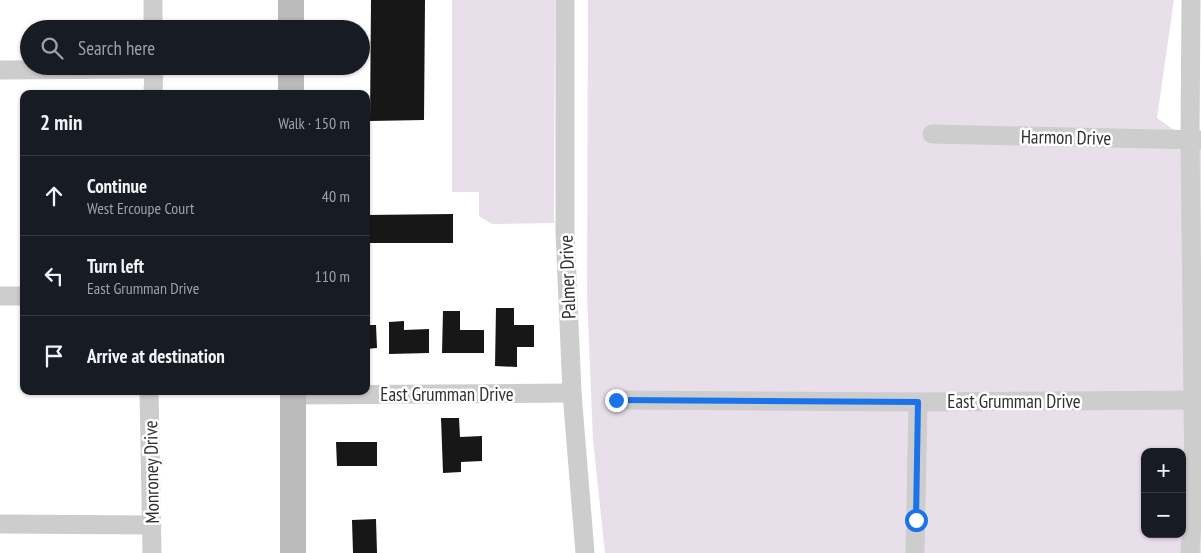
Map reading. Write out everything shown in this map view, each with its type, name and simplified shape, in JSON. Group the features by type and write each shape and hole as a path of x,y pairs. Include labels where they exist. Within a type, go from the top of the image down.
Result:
{"main road":[{"path":"291,0 291,20"},
{"path":"291,75 292,90"},
{"path":"293,395 293,553"}],"street":[{"path":"153,0 153,20"},
{"name":"Palmer Drive","path":"565,0 565,231 572,393 586,553"},
{"path":"1190,553 1198,400 1195,140 1191,0"},
{"path":"0,70 20,70"},
{"path":"153,90 154,75"},
{"name":"Harmon Drive","path":"932,134 1195,140"},
{"path":"0,296 20,296"},
{"name":"East Grumman Drive","path":"370,393 572,393"},
{"name":"Monroney Drive","path":"149,395 152,553"},
{"name":"East Grumman Drive","path":"616,400 918,402 1198,400"},
{"path":"915,553 918,402"},
{"path":"0,524 152,525"}],"shaded area":[{"path":"452,0 555,0 554,223 492,224 479,216 479,192 452,192"},
{"path":"588,0 1174,0 1157,118 1201,149 1201,553 605,553 593,440 587,296"}],"building":[{"path":"371,0 425,0 424,120 370,121"},
{"path":"453,214 453,243 370,243 370,215"},
{"path":"496,308 514,308 514,325 534,325 534,347 517,347 517,367 495,366"},
{"path":"443,311 460,311 460,330 484,330 484,353 442,353"},
{"path":"404,321 404,330 429,329 429,353 389,354 389,322"},
{"path":"370,325 376,325 377,348 370,349"},
{"path":"441,418 459,418 460,437 482,436 482,461 461,462 461,472 443,473"},
{"path":"336,442 377,442 377,466 337,466"},
{"path":"376,519 377,553 353,553 352,520"}],"route":[{"path":"616,400 918,402 916,520"}]}
